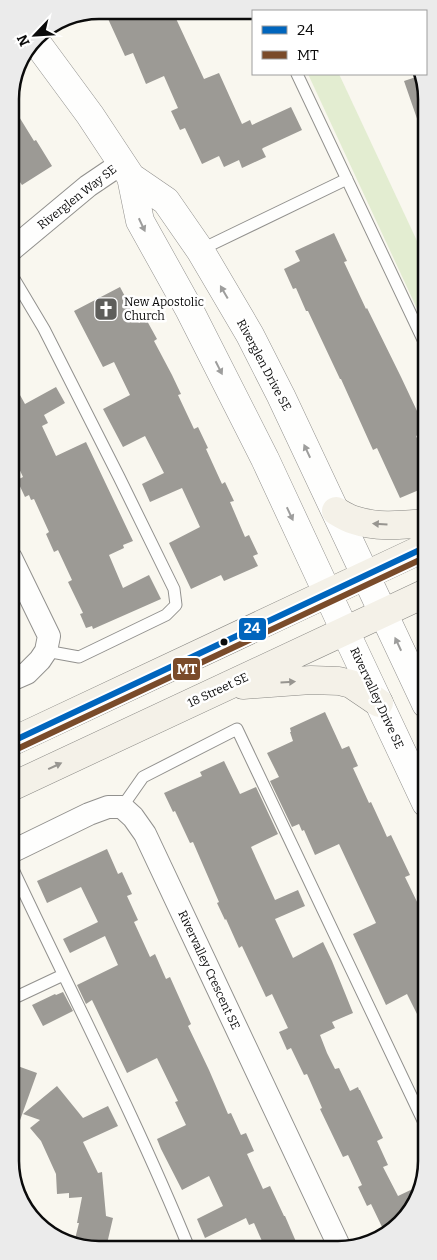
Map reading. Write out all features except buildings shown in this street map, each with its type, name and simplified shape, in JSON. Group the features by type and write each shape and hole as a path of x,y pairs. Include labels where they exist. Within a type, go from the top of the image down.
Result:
{"main road":[{"path":"336,511 353,520 375,524 418,524"},
{"path":"19,738 418,550"},
{"name":"18 Street SE","path":"19,783 418,597"},
{"path":"222,688 273,682 339,681 351,684 379,702"}],"street":[{"name":"Riverglen Drive SE","path":"49,60 90,115 126,170 140,221 223,374 265,459 327,594"},
{"name":"Riverglen Drive SE","path":"126,170 166,201 200,250 254,344 281,396 365,575"},
{"name":"Riverglen Way SE","path":"19,244 88,186 126,170"},
{"path":"19,575 48,636 46,651 40,660 27,672 19,676"},
{"path":"365,575 418,687"},
{"name":"Rivervalley Drive SE","path":"327,594 418,787"},
{"path":"19,848 89,814 108,807 122,807"},
{"name":"Rivervalley Crescent SE","path":"122,807 133,816 145,834 337,1241"}],"lane":[{"path":"297,75 418,329"},
{"path":"200,250 347,179"},
{"path":"19,287 44,329 119,476 174,589 176,605 166,615 79,657 46,651"},
{"path":"122,807 142,777 237,729 418,1110"},
{"path":"19,883 110,1072 186,1241"},
{"path":"19,996 63,975"}],"green space":[{"path":"308,75 339,75 418,243 418,311"}],"transit line":[{"name":"24","path":"19,738 418,551"},
{"name":"MT","path":"19,748 418,561"}],"place":[{"name":"New Apostolic Church","path":"106,309"}]}
